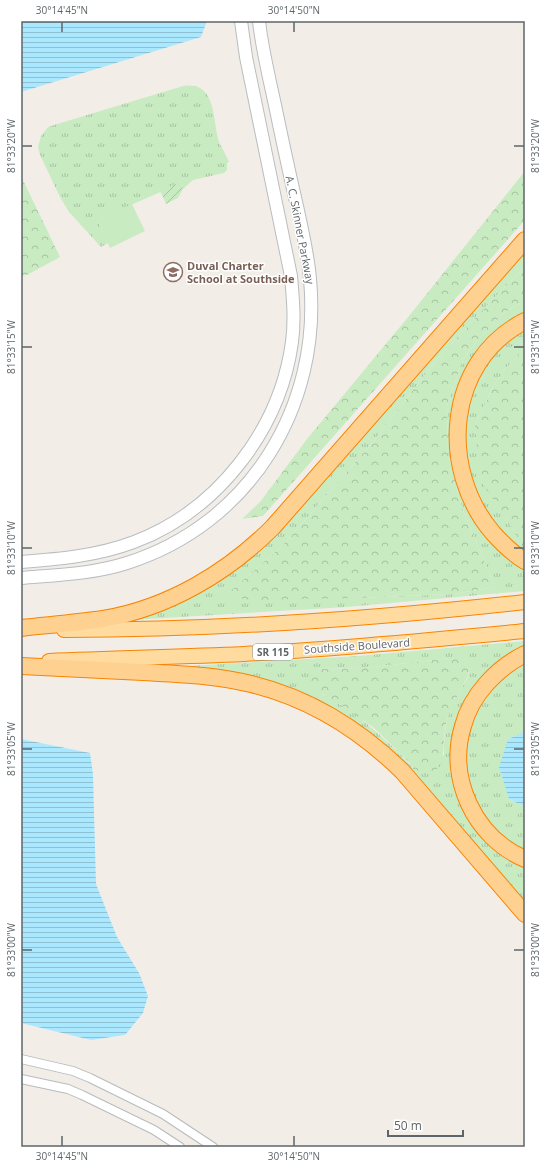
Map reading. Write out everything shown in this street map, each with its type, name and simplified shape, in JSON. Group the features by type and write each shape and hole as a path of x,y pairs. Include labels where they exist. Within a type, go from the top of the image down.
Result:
{"highway":[{"path":"21,628 104,619 146,608 196,586 242,556 278,521 525,240"},
{"path":"525,321 514,326 501,336 479,362 464,393 457,425 457,444 464,479 477,510 498,538 509,549 525,561"},
{"path":"21,628 104,630 252,624 418,612 525,602"},
{"name":"Southside Boulevard","path":"21,663 244,654 381,644 525,631"},
{"path":"525,654 508,665 487,683 472,704 462,726 458,748 458,761 461,783 466,799 474,814 489,834 499,843 525,860"},
{"path":"21,666 214,676 253,684 288,696 320,710 346,725 388,757 402,771 525,914"}],"main road":[{"name":"A. C. Skinner Parkway","path":"21,562 64,558 100,552 150,535 178,520 209,495 233,472 254,443 271,412 279,393 289,359 292,342 294,312 291,276 246,57 241,21"},
{"name":"A. C. Skinner Parkway","path":"21,578 74,574 127,564 157,552 193,532 222,510 252,479 267,459 279,438 294,404 306,368 311,332 312,313 310,277 304,240 265,60 259,21"},
{"path":"150,535 157,552"}],"street":[{"path":"21,1059 73,1071 90,1078 163,1114 213,1147"},
{"path":"21,1079 68,1089 154,1130 180,1147"}],"green space":[{"path":"183,86 194,86 202,89 207,95 211,104 219,142 229,162 227,163 227,170 224,173 193,180 183,189 181,183 97,220 108,243 101,247 69,212 60,197 40,155 38,147 41,136 48,127"},
{"path":"525,171 525,220 263,516 242,519 260,502 307,439 409,316"},
{"path":"21,176 60,257 27,275 21,276"},
{"path":"181,182 183,189 178,198 166,204 160,191"},
{"path":"132,204 145,231 110,248 97,220"},
{"path":"525,246 525,267 438,358 373,442 283,545 234,588 357,598 454,594 495,587 462,508 448,453 447,406 462,361 477,341 504,313 525,300 525,316 475,358 456,467 525,566 525,591 347,607 130,620 216,579"},
{"path":"525,267 525,300 504,313 477,341 462,361 447,406 448,453 462,508 495,587 454,594 357,598 250,600 225,596 283,545 373,442 438,358"},
{"path":"525,325 525,349 504,370 493,387 475,425 513,529 522,546 525,548 525,555 516,549 472,494 463,420 485,359"},
{"path":"525,349 525,548 522,547 513,529 480,480 475,425 493,387 504,370"},
{"path":"525,641 525,647 458,729 477,828 476,830 495,850 525,868 525,908 338,716 170,667 358,656","holes":["450,658 464,658 469,666 469,672 467,679 455,699 448,715 444,755 414,770 377,732 347,708 322,694 316,669 364,668"]},
{"path":"450,658 464,658 469,665 469,671 447,718 442,759 436,770 428,772 414,770 409,762 374,728 313,688 311,684 310,675 316,669 364,668"},
{"path":"525,660 525,732 508,739 509,799 525,807 525,853 494,831 470,795 463,761 476,706 500,678"}],"water":[{"path":"21,21 207,21 201,37 21,92"},
{"path":"525,732 525,807 509,799 499,767 508,739"},
{"path":"21,739 90,753 93,774 96,884 117,937 139,973 148,996 143,1013 125,1035 91,1040 21,1023"}],"place":[{"name":"Duval Charter School at Southside","path":"173,272"}]}
